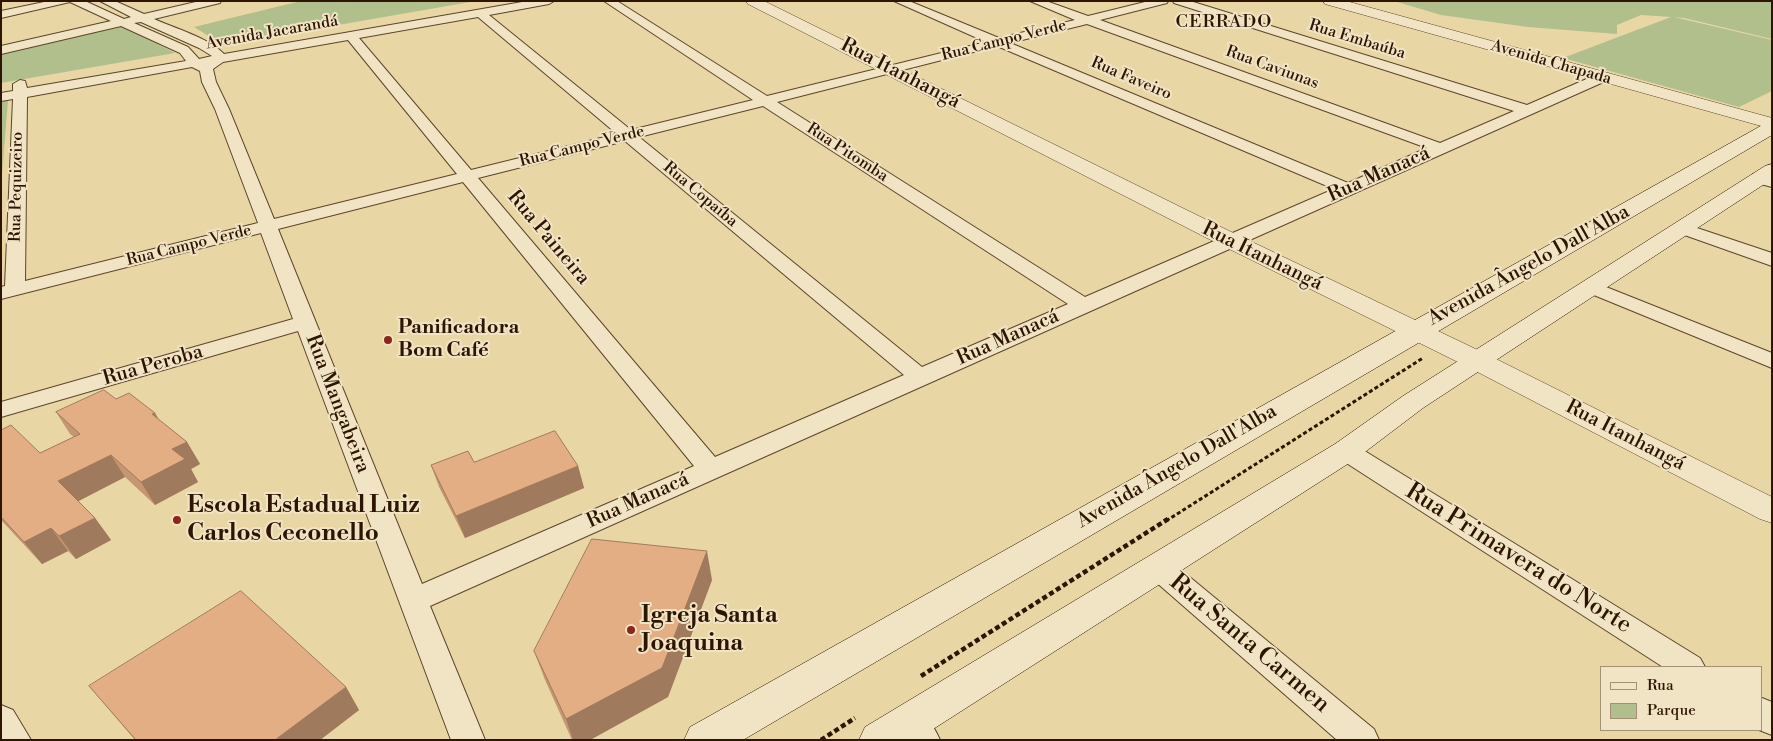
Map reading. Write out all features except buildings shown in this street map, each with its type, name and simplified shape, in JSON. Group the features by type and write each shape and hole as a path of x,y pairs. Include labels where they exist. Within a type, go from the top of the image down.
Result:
{"main road":[{"name":"Rua Itanhangá","path":"753,1 1230,241 1476,360 1772,511"},
{"name":"Avenida Chapada","path":"1330,1 1772,126"},
{"name":"Avenida Ângelo Dall'Alba","path":"705,740 1772,126"},
{"path":"872,726 916,731 1159,568 1346,451 1413,402 1476,360 1682,228 1768,177"}],"street":[{"path":"1,15 65,1"},
{"path":"75,1 122,22 194,59 212,51 504,1"},
{"path":"105,1 212,51"},
{"path":"1,50 216,1"},
{"name":"Avenida Jacarandá","path":"1,97 20,89 194,59 212,51 351,36 549,1"},
{"name":"Rua Pitomba","path":"609,1 1084,305"},
{"name":"Rua Faveiro","path":"899,1 1349,189"},
{"name":"Rua Caviunas","path":"1035,1 1441,148"},
{"name":"Rua Campo Verde","path":"8,291 1163,1"},
{"name":"Rua Embaúba","path":"1178,1 1527,110"},
{"name":"Rua Copaíba","path":"480,13 920,377"},
{"name":"Rua Paineira","path":"351,36 710,469"},
{"name":"Rua Mangabeira","path":"194,59 209,82 222,109 468,740"},
{"name":"Rua Manacá","path":"414,600 1603,77"},
{"path":"1,87 20,89"},
{"name":"Rua Pequizeiro","path":"8,291 20,89"},
{"path":"1682,228 1772,260"},
{"path":"1591,288 1772,361"},
{"name":"Rua Peroba","path":"1,410 305,322"},
{"name":"Rua Primavera do Norte","path":"1346,451 1687,666"},
{"name":"Rua Santa Carmen","path":"1159,568 1362,740"},
{"path":"1,720 14,740"}],"path":[{"path":"913,681 1443,345"},
{"path":"821,740 872,726"}],"green space":[{"path":"301,1 476,1 223,45 194,27"},
{"path":"1394,1 1772,1 1772,39 1674,17 1772,40 1772,91 1739,107 1563,58 1671,17 1641,15 1617,25 1617,34 1528,27 1441,15"},
{"path":"123,26 175,53 1,83 1,53"},
{"path":"8,100 1,187 1,101"}],"place":[{"name":"Panificadora Bom Café","path":"388,340"},
{"name":"Escola Estadual Luiz Carlos Ceconello","path":"177,520"},
{"name":"Igreja Santa Joaquina","path":"631,630"}],"district":[{"name":"CERRADO","path":"1224,23"}]}
